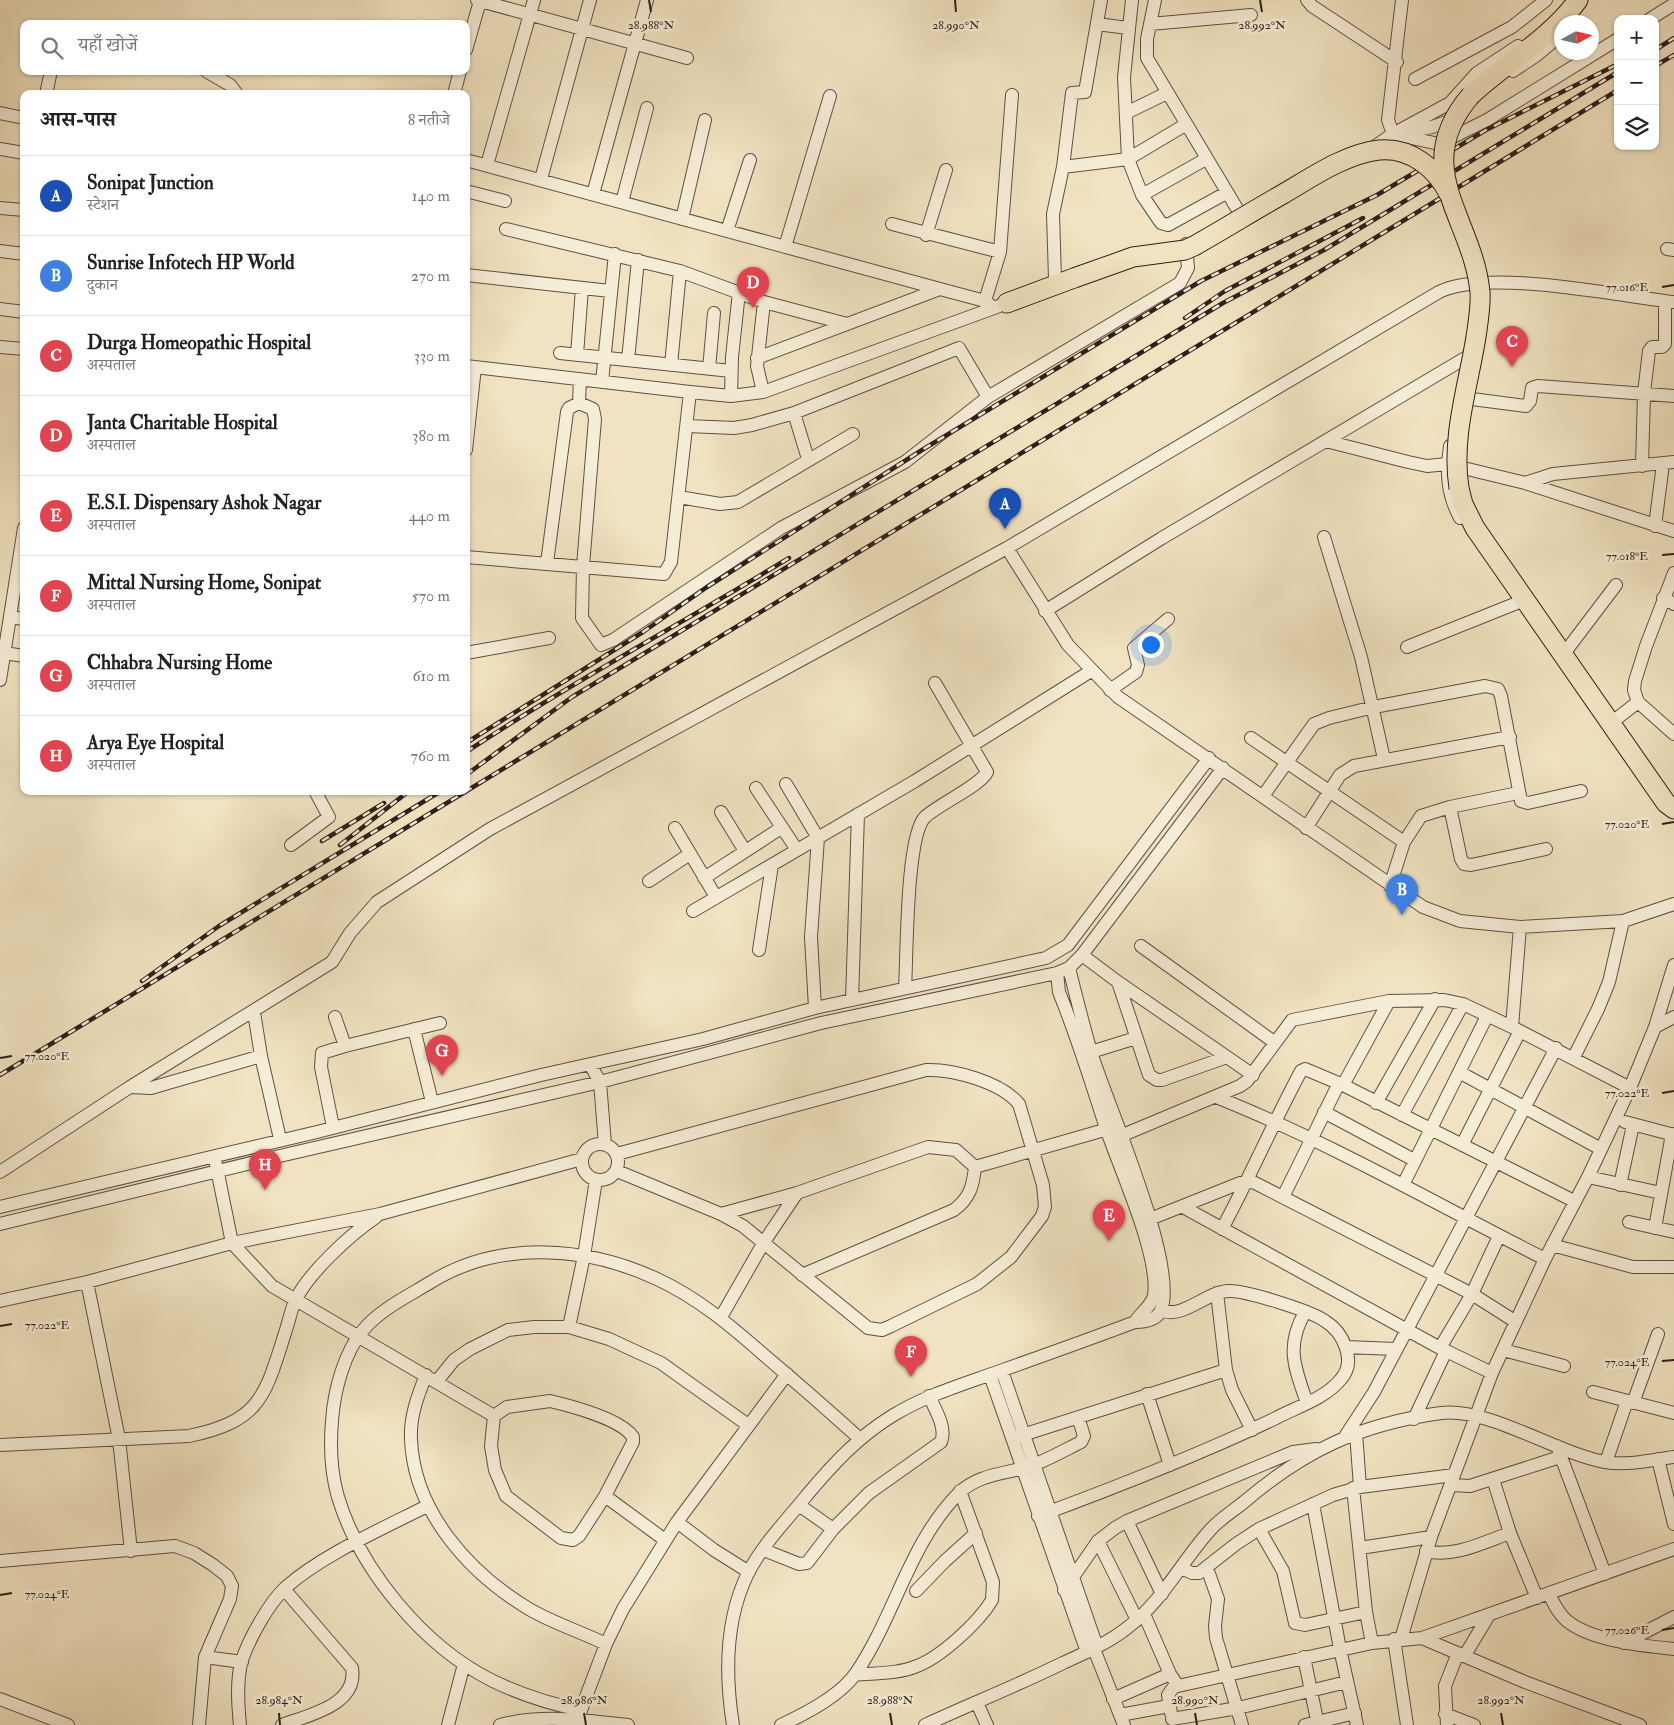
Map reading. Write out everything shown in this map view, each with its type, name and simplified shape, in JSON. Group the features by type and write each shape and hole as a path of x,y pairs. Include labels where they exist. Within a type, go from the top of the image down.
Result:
{"highway":[{"path":"1570,1 1566,16 1544,38 1478,88 1458,112 1449,130 1444,150 1445,180 1475,267 1480,304 1458,434 1456,472 1463,504 1525,608 1584,684 1670,806 1674,821"},
{"path":"995,304 1133,257 1185,250 1323,170 1358,155 1379,150 1404,153 1420,160 1435,173 1449,194"}],"street":[{"path":"487,165 534,0"},
{"path":"541,179 590,0"},
{"path":"593,194 646,0"},
{"path":"1100,0 1085,92 1072,92 1063,167 1053,214 1065,279 1135,250 1187,250 1239,212 1333,157 1358,146 1374,146"},
{"path":"1132,0 1124,77 1128,159 1142,194 1162,223 1168,225 1226,193"},
{"path":"1155,0 1146,47 1147,58 1239,212"},
{"path":"1308,0 1312,6 1396,62"},
{"path":"1393,134 1388,120 1402,0"},
{"path":"1415,79 1512,27 1546,0"},
{"path":"1577,15 1587,0"},
{"path":"470,34 478,1 686,58"},
{"path":"470,161 995,304 1013,306 1139,261 1187,250 1327,177 1366,161 1374,146 1450,103 1477,74 1531,38 1570,1"},
{"path":"1656,15 1674,4"},
{"path":"1150,24 1250,15"},
{"path":"1097,24 1128,28"},
{"path":"1393,134 1432,127 1458,118 1494,83 1538,55 1554,41"},
{"path":"1393,134 1439,144 1486,120 1614,41"},
{"path":"47,90 50,75"},
{"path":"213,75 230,85 234,90"},
{"path":"455,90 459,75"},
{"path":"1126,113 1167,93"},
{"path":"995,304 1012,95"},
{"path":"785,247 830,96"},
{"path":"622,202 647,108"},
{"path":"0,114 20,117"},
{"path":"682,219 705,120"},
{"path":"1063,167 1128,159 1186,125"},
{"path":"0,149 20,152"},
{"path":"1142,194 1206,159"},
{"path":"727,231 750,160"},
{"path":"926,235 946,170"},
{"path":"470,192 505,202"},
{"path":"0,208 20,210"},
{"path":"892,224 926,235 1000,252"},
{"path":"506,229 638,260 680,272 764,302 847,324"},
{"path":"547,563 569,408 580,403 593,409 595,419 583,566 582,618 601,645 613,640 781,528 905,462 988,397 1180,283 1188,268 1187,250"},
{"path":"0,251 20,254"},
{"path":"602,382 615,254"},
{"path":"628,360 638,260"},
{"path":"671,365 680,272"},
{"path":"470,275 610,291"},
{"path":"1408,647 1525,608 1470,536 1456,510 1448,486 1448,464 1473,313 1468,283"},
{"path":"1487,283 1488,318 1465,442 1465,484 1474,511 1582,674 1584,684"},
{"path":"0,1172 130,1087 332,962 350,932 377,902 490,829 1007,548 1226,420 1382,324 1452,285 1487,283 1562,288 1670,301 1665,344 1662,347 1652,347 1649,351 1644,393 1642,466"},
{"path":"577,355 582,288"},
{"path":"757,358 940,289"},
{"path":"731,396 731,372 739,292"},
{"path":"763,392 757,358 764,302"},
{"path":"470,383 471,366 731,396 763,392 995,304"},
{"path":"0,309 20,312"},
{"path":"709,369 714,313"},
{"path":"0,317 20,320"},
{"path":"0,347 20,350"},
{"path":"687,426 734,428 794,413 959,348 988,397"},
{"path":"560,353 731,372"},
{"path":"1045,611 1467,357"},
{"path":"580,379 580,403"},
{"path":"1472,399 1526,406 1530,401 1532,388 1538,386 1674,396"},
{"path":"470,557 664,574 671,562 690,392"},
{"path":"794,413 808,458"},
{"path":"679,497 720,504 738,502 808,458 853,434"},
{"path":"1326,441 1427,466 1448,464 1525,483 1674,531"},
{"path":"1525,483 1553,474 1668,463 1655,526"},
{"path":"1324,536 1361,657 1374,707 1384,759"},
{"path":"1007,548 1068,645 1091,672 1110,690 1306,828 1424,907 1460,920 1520,927 1623,921 1674,904"},
{"path":"0,680 10,617 6,603 20,561"},
{"path":"1674,573 1669,601 1634,681 1634,690 1638,702 1674,734"},
{"path":"1566,651 1616,585"},
{"path":"10,617 20,618"},
{"path":"1110,690 1136,672 1138,665 1134,648 1168,619"},
{"path":"470,652 549,638"},
{"path":"4,653 20,655"},
{"path":"693,911 858,814 1091,672"},
{"path":"905,988 915,844 922,821 986,776 987,768 935,683"},
{"path":"1262,796 1314,724 1329,718 1374,707 1485,686 1493,686 1498,689 1510,737 1518,793 1521,801 1528,803 1581,791"},
{"path":"1611,723 1638,702"},
{"path":"1306,828 1329,789 1348,769 1384,759 1510,737"},
{"path":"1251,738 1329,789 1404,842"},
{"path":"0,1207 541,1075 591,1066 703,1039 815,1008 1046,958 1061,951 1094,913 1209,758"},
{"path":"0,1224 600,1082 821,1024 1057,973 1069,968 1082,955 1223,768"},
{"path":"786,784 818,838 811,937 815,1008"},
{"path":"756,788 797,850"},
{"path":"1390,886 1404,842 1421,816 1450,807 1518,793"},
{"path":"291,845 329,817 317,795"},
{"path":"1450,807 1461,859 1464,864 1546,849"},
{"path":"721,812 745,851"},
{"path":"852,1000 858,814"},
{"path":"675,828 716,897"},
{"path":"704,878 781,828"},
{"path":"648,881 690,854"},
{"path":"759,950 772,865"},
{"path":"1574,1058 1609,982 1623,921"},
{"path":"1462,1146 1490,1089 1516,1029 1520,927"},
{"path":"1141,946 1274,1042"},
{"path":"1082,955 1253,1075"},
{"path":"1407,1725 1397,1639 1426,1551 1492,1373 1545,1259 1616,1120 1655,1028 1674,966"},
{"path":"1069,968 1152,1264 1154,1296 1150,1305 1140,1314 1135,1322"},
{"path":"733,1725 728,1691 728,1657 738,1598 749,1572 779,1528 838,1458 859,1438 893,1415 929,1396 1135,1322 1154,1318 1161,1310 1164,1286 1150,1219 1058,992 1057,973"},
{"path":"1118,982 1149,1075 1157,1080 1226,1057"},
{"path":"975,1167 1033,1150 1114,1133 1216,1096 1240,1086 1253,1075 1274,1042 1292,1020 1389,1001 1435,999 1463,1004 1556,1048 1630,1088"},
{"path":"1376,1102 1435,999"},
{"path":"1283,1197 1324,1112 1389,1001"},
{"path":"1402,1115 1463,1004"},
{"path":"254,1012 261,1056 280,1139"},
{"path":"1403,1185 1487,1016"},
{"path":"335,1017 345,1046"},
{"path":"1655,1028 1674,1017"},
{"path":"334,1127 321,1060 322,1053 440,1023"},
{"path":"414,1029 432,1102"},
{"path":"1091,1052 1136,1038"},
{"path":"1372,1642 1366,1612 1357,1487 1351,1434 1556,1048"},
{"path":"130,1087 151,1088 261,1056"},
{"path":"591,1066 600,1082 605,1145"},
{"path":"1222,1229 1247,1182 1274,1122 1303,1070 1309,1069 1574,1202"},
{"path":"617,1154 926,1070 940,1070 964,1075 1005,1091 1019,1104 1045,1195 1042,1216 1011,1257 977,1284 891,1326 874,1330 868,1328 764,1242 721,1214 617,1171"},
{"path":"1459,1072 1602,1149"},
{"path":"1216,1096 1403,1185 1545,1259"},
{"path":"1324,1112 1414,1160"},
{"path":"1616,1120 1673,1134 1655,1228"},
{"path":"1620,1185 1633,1124"},
{"path":"605,1145 615,1150 617,1154 617,1171 608,1178 596,1180 586,1174 581,1164 582,1159 590,1148 605,1145"},
{"path":"721,1214 797,1193 928,1147 956,1150 975,1167"},
{"path":"214,1156 232,1243 272,1286 494,1416"},
{"path":"0,1301 86,1282 232,1243 380,1214 582,1159"},
{"path":"802,1275 954,1210 968,1197 973,1186 975,1167"},
{"path":"1588,1177 1661,1193"},
{"path":"569,1327 584,1256 596,1180"},
{"path":"1150,1219 1240,1183 1253,1182 1435,1274 1472,1294 1516,1322"},
{"path":"721,1317 764,1242 797,1193"},
{"path":"1183,1207 1443,1349 1492,1373"},
{"path":"0,1446 189,1436 217,1430 237,1421 251,1410 270,1378 296,1300 326,1259 359,1229 380,1214"},
{"path":"1629,1222 1674,1232"},
{"path":"1414,1419 1443,1349 1472,1294 1499,1236"},
{"path":"1552,1245 1633,1267 1674,1267"},
{"path":"580,1718 492,1680 464,1664 412,1619 376,1576 338,1496 330,1443 333,1401 347,1358 363,1330 376,1318 449,1271 515,1252 584,1256 631,1268 687,1294 721,1317 859,1438"},
{"path":"86,1282 119,1439 131,1551"},
{"path":"1044,1514 1170,1465 1252,1430 1307,1403 1342,1378 1347,1368 1346,1347 1340,1334 1325,1320 1305,1312 1237,1291 1217,1293 1179,1311 1168,1313 1161,1310"},
{"path":"1217,1293 1226,1370 1232,1390 1252,1430"},
{"path":"1305,1312 1298,1325 1293,1354 1296,1371 1307,1403"},
{"path":"606,1644 530,1609 492,1584 449,1540 427,1506 414,1471 411,1437 415,1405 431,1378 470,1348 508,1330 534,1327 569,1327 609,1338 662,1363 748,1424"},
{"path":"1606,1462 1658,1334"},
{"path":"1346,1347 1395,1349"},
{"path":"1503,1350 1564,1366"},
{"path":"1017,1437 1226,1370"},
{"path":"996,1373 1044,1514 1064,1590 1093,1649 1122,1720 1169,1706"},
{"path":"580,1718 606,1644 622,1609 677,1522 787,1374"},
{"path":"1593,1392 1674,1413"},
{"path":"1147,1394 1170,1465"},
{"path":"764,1550 803,1564 812,1559 833,1529 869,1493 941,1442 944,1435 942,1427 929,1396"},
{"path":"550,1401 583,1409 625,1429 633,1437 633,1442 605,1496 579,1536 573,1540 561,1538 528,1515 506,1496 495,1470 491,1446 494,1416 507,1407 550,1401"},
{"path":"926,1725 1093,1649 1140,1617 1162,1594 1180,1568 1212,1529 1264,1485 1318,1449 1351,1434 1442,1413 1475,1416 1558,1452 1606,1462 1674,1457"},
{"path":"782,1725 815,1707 855,1675 883,1624 905,1574 930,1530 960,1491 977,1481 1028,1467 1084,1439 1078,1417"},
{"path":"1064,1590 1098,1541 1127,1521 1293,1452 1318,1449"},
{"path":"1180,1568 1196,1574 1207,1568 1236,1544 1259,1529 1313,1504 1357,1487 1453,1480 1466,1486 1493,1479 1558,1452"},
{"path":"1558,1452 1605,1574"},
{"path":"1658,1459 1674,1524"},
{"path":"1493,1479 1510,1532 1543,1596 1567,1621 1578,1627 1624,1643 1674,1649"},
{"path":"855,1675 916,1666 928,1660 956,1638 988,1608 992,1600 993,1582 960,1491"},
{"path":"605,1496 665,1540"},
{"path":"1304,1657 1313,1724 1356,1719 1346,1682 1313,1504"},
{"path":"799,1505 833,1529"},
{"path":"240,1725 238,1702 242,1662 254,1632 284,1589 321,1563 358,1541 427,1506"},
{"path":"1044,1514 1073,1577 1093,1649"},
{"path":"1127,1521 1162,1594"},
{"path":"677,1522 714,1550 749,1572"},
{"path":"1259,1529 1283,1571 1295,1623 1305,1625 1366,1612"},
{"path":"1426,1551 1438,1554 1450,1553 1510,1532"},
{"path":"916,1591 944,1561 976,1533"},
{"path":"1360,1548 1431,1537"},
{"path":"1098,1541 1173,1679 1182,1686 1372,1642 1422,1638 1674,1549"},
{"path":"0,1560 175,1546 194,1553 227,1576 232,1586 230,1599 205,1657 199,1725"},
{"path":"1207,1568 1218,1599 1215,1626 1216,1638 1242,1725"},
{"path":"282,1725 326,1709 342,1698 350,1688 354,1678 352,1668 284,1589"},
{"path":"1474,1725 1446,1719 1445,1686 1462,1654 1489,1615"},
{"path":"1624,1643 1674,1617"},
{"path":"1422,1638 1525,1682 1639,1725"},
{"path":"205,1657 242,1662"},
{"path":"448,1725 464,1664"},
{"path":"1113,1699 1173,1679"},
{"path":"1173,1679 1168,1695 1173,1722 1207,1720 1238,1708 1346,1682"},
{"path":"0,1699 68,1725"},
{"path":"977,1703 987,1725"},
{"path":"500,1725 523,1719 580,1718 628,1725"}],"railway":[{"path":"1659,47 1674,38"},
{"path":"1659,64 1674,55"},
{"path":"470,740 643,632 707,587 922,450 1201,281 1377,195 1486,130 1614,66"},
{"path":"470,772 572,697 1223,303 1324,250 1614,74"},
{"path":"470,789 1614,92"},
{"path":"1185,318 1225,291 1363,218"},
{"path":"470,750 586,677 789,558"},
{"path":"340,845 404,795"},
{"path":"142,981 219,926 434,795"},
{"path":"0,1075 460,795"},
{"path":"322,841 384,803"}],"place":[{"name":"Janta Charitable Hospital","path":"753,308"},
{"name":"Durga Homeopathic Hospital","path":"1512,367"},
{"name":"Sonipat Junction","path":"1005,529"},
{"name":"Sunrise Infotech HP World","path":"1402,915"},
{"name":"Chhabra Nursing Home","path":"442,1076"},
{"name":"Arya Eye Hospital","path":"265,1190"},
{"name":"E.S.I. Dispensary Ashok Nagar","path":"1109,1241"},
{"name":"Mittal Nursing Home, Sonipat","path":"911,1377"}]}
